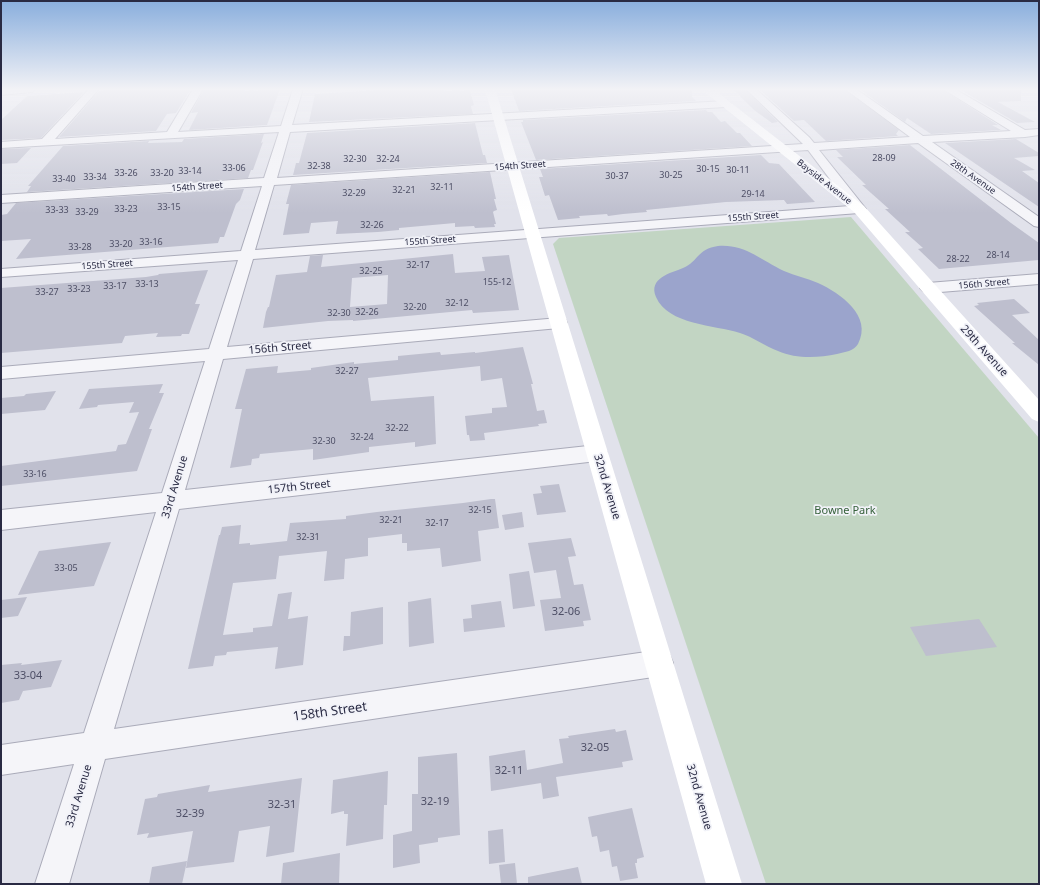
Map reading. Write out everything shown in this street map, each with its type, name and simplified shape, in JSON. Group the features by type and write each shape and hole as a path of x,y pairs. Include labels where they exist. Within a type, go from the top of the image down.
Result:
{"street":[{"path":"46,142 57,130"},
{"path":"171,135 174,130"},
{"path":"1,145 261,130"},
{"name":"33rd Avenue","path":"52,884 286,130"},
{"name":"32nd Avenue","path":"502,130 724,884"},
{"name":"Bayside Avenue","path":"758,130 859,209 928,288"},
{"path":"796,130 803,137 859,209"},
{"name":"28th Avenue","path":"906,130 1039,224"},
{"path":"1018,130 1039,142"},
{"name":"154th Street","path":"1,199 1039,132"},
{"name":"155th Street","path":"1,273 859,209"},
{"name":"156th Street","path":"928,288 1039,279"},
{"name":"29th Avenue","path":"928,288 1036,407"},
{"name":"156th Street","path":"1,373 559,323"},
{"name":"157th Street","path":"1,520 597,453"},
{"name":"158th Street","path":"1,760 660,663"}],"green space":[{"name":"Bowne Park","path":"851,217 1039,438 1039,884 766,884 553,244 559,238"}],"water":[{"path":"718,246 728,246 745,250 775,267 818,283 836,293 852,307 858,315 861,324 861,334 858,344 849,351 837,354 815,357 800,357 785,354 740,333 681,319 662,306 654,291 655,285 658,281 667,274 688,265 702,252"}],"building":[{"path":"1,130 48,130 41,138 1,140"},
{"path":"65,130 156,130 156,131 59,137"},
{"path":"352,130 477,130 483,155 485,155 487,163 293,175 296,163 299,163 307,133"},
{"path":"524,130 734,130 737,133 740,133 752,146 536,160"},
{"path":"815,130 899,130 896,134 898,136 826,141"},
{"path":"925,130 996,130 931,134"},
{"path":"264,134 261,143 263,142 253,170 251,170 248,178 27,192 31,186 28,186 63,146 149,141 148,143 182,142 184,139"},
{"path":"1016,139 1039,153 1039,156 1014,158 1035,170 1022,171 1039,183 1039,207 945,143"},
{"path":"910,145 1039,243 1039,260 939,269 918,249 923,248 905,232 910,232 885,209 889,209 862,185 866,185 837,157 843,157 836,150"},
{"path":"31,148 17,163 1,164 1,149"},
{"path":"761,155 769,163 779,164 815,202 787,204 784,200 726,202 646,210 647,212 608,216 607,214 579,216 580,218 558,220 549,195 545,196 539,177 543,177 540,169"},
{"path":"490,172 497,210 493,212 496,224 494,224 495,227 455,227 455,223 399,228 399,230 378,232 336,234 338,221 311,223 309,233 283,235 289,204 286,204 291,185"},
{"path":"244,189 240,200 236,204 224,237 220,237 218,243 16,259 31,239 1,241 1,215 7,214 16,203"},
{"path":"453,254 455,273 485,271 482,257 509,255 519,310 473,313 472,310 353,321 328,321 263,328 276,275 307,272 310,256 323,255 321,267","holes":["388,275 387,304 350,307 352,278"]},
{"path":"208,270 195,304 200,304 189,334 182,334 181,336 156,337 158,333 125,336 122,343 1,353 1,288 146,277 159,274"},
{"path":"1014,299 1030,313 1012,315 1039,340 1039,365 1012,343 1015,343 974,306 979,305 977,303"},
{"path":"523,347 533,384 531,384 537,411 544,410 547,423 538,424 539,426 484,433 485,440 470,441 469,435 467,435 465,416 492,413 492,408 507,407 502,378 481,381 480,366 368,378 371,401 434,396 436,444 415,447 415,442 369,447 369,452 313,460 313,449 260,454 259,458 252,459 251,465 230,468 242,409 235,409 246,369 278,366 277,373 311,370 311,368 354,362 354,364 398,360 398,356 440,352 441,355 475,353"},
{"path":"163,384 159,393 164,393 149,429 152,429 137,471 1,486 1,466 116,451 118,445 126,444 139,412 129,413 134,402 98,405 97,407 79,409 89,389"},
{"path":"56,391 45,410 1,414 1,398"},
{"path":"559,484 566,512 537,515 533,494 542,493 540,486"},
{"path":"495,499 499,528 478,531 481,561 442,567 440,548 407,551 407,543 402,543 402,534 368,538 368,556 345,559 344,579 324,581 327,551 279,556 276,579 233,583 223,635 253,632 253,628 272,626 278,594 292,592 288,619 308,616 303,665 275,669 278,647 227,652 226,655 215,656 213,666 188,669 222,527 241,525 239,544 250,543 250,545 287,541 290,523 346,519 346,516"},
{"path":"522,512 524,527 505,530 502,515"},
{"path":"571,538 576,556 568,557 574,585 583,584 591,620 583,621 584,626 545,631 540,600 561,598 556,570 534,573 528,543"},
{"path":"111,542 94,586 18,595 39,551"},
{"path":"529,571 535,606 513,609 509,574"},
{"path":"27,597 18,616 1,618 1,600"},
{"path":"431,598 434,643 409,647 408,602"},
{"path":"501,601 505,627 464,632 463,619 472,618 471,605"},
{"path":"383,607 383,644 343,651 344,636 350,636 351,612"},
{"path":"979,619 997,647 926,656 910,627"},
{"path":"62,660 51,687 23,691 19,700 1,703 1,665 22,663 21,665"},
{"path":"615,729 616,732 626,730 633,760 622,762 623,767 556,777 559,796 543,799 541,783 491,791 489,756 525,750 527,770 563,763 559,739 569,738 568,736"},
{"path":"457,753 460,835 438,838 438,842 419,845 420,863 393,868 393,835 412,831 412,794 418,794 418,757"},
{"path":"388,771 387,805 384,805 383,839 346,846 348,814 344,814 344,811 331,814 333,780"},
{"path":"302,778 294,852 266,857 270,826 239,831 234,862 186,868 193,831 147,838 149,833 137,835 145,799 157,797 158,794 210,785 208,792"},
{"path":"632,808 644,857 637,859 637,863 635,863 638,878 620,881 617,866 612,867 609,850 600,852 597,836 592,837 588,817"},
{"path":"503,829 505,862 489,864 488,831"},
{"path":"340,853 339,884 281,884 283,863"},
{"path":"187,861 182,884 149,884 152,867"},
{"path":"515,863 517,884 501,884 499,865"},
{"path":"578,867 582,884 528,884 528,877"}]}
